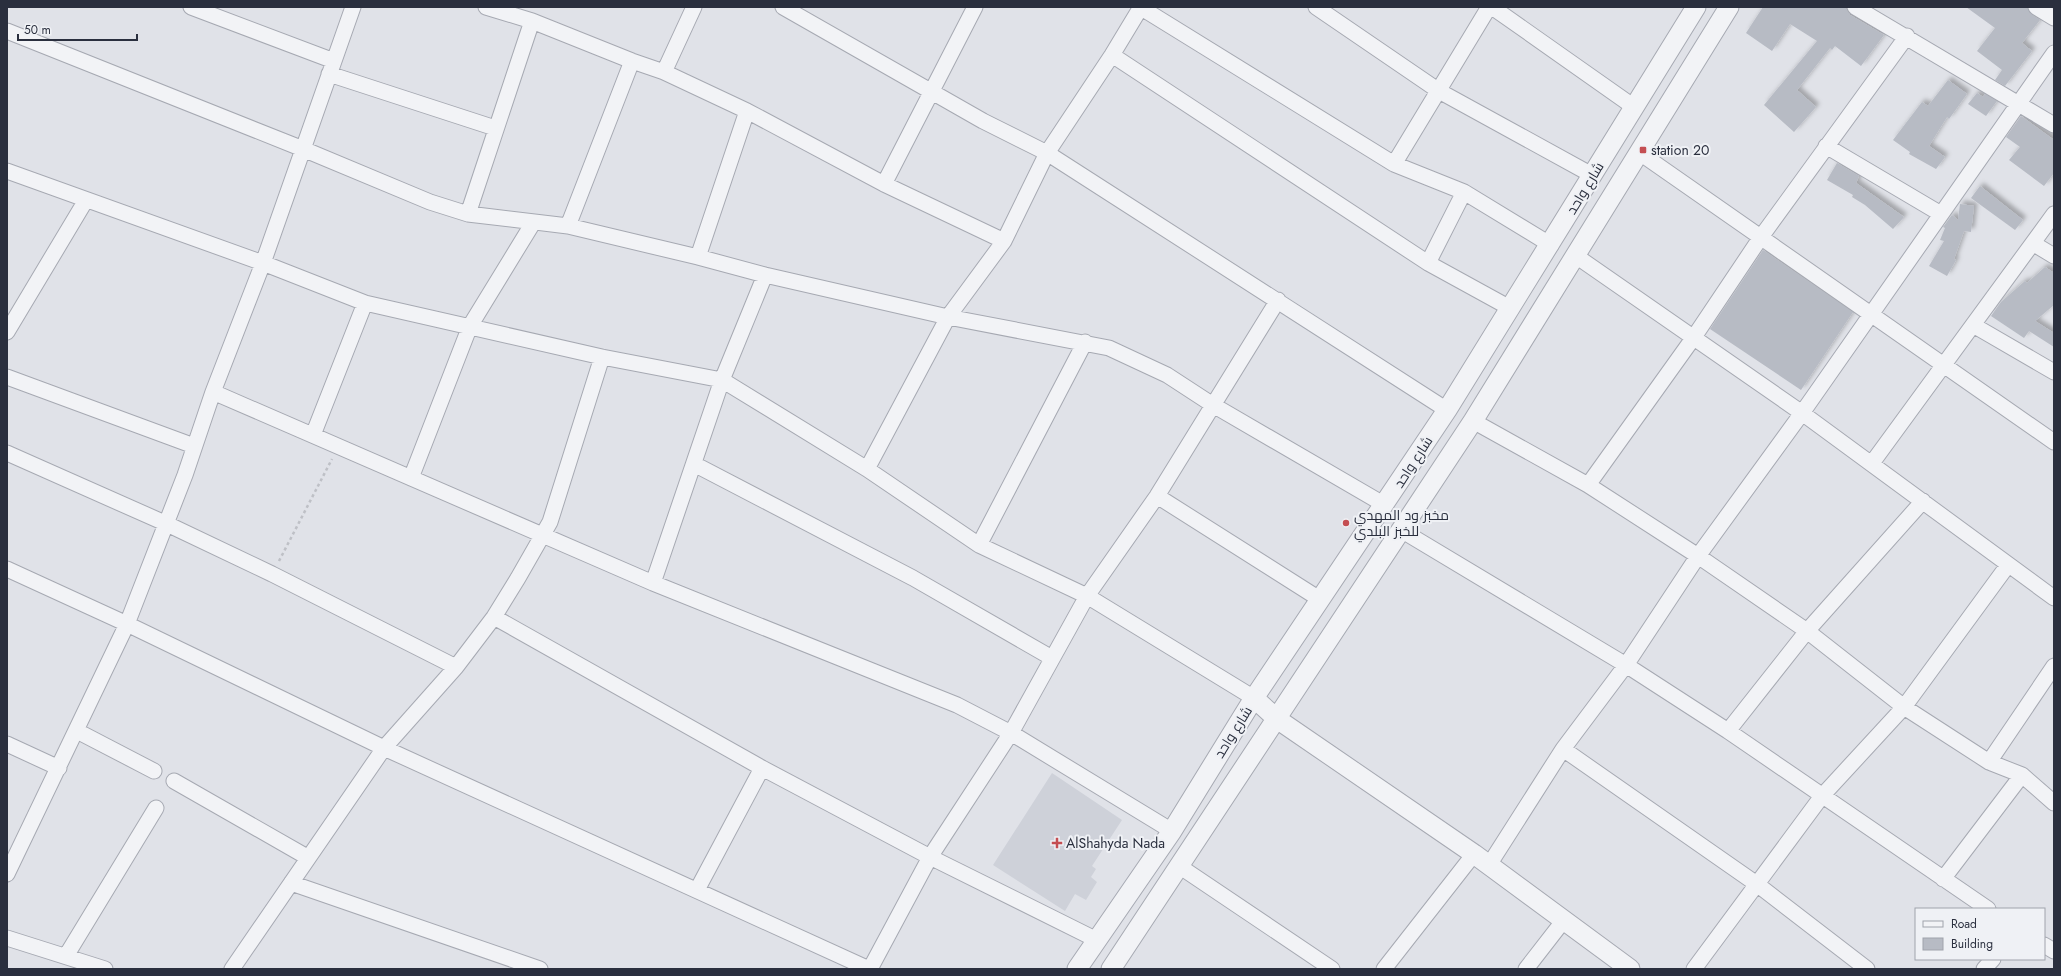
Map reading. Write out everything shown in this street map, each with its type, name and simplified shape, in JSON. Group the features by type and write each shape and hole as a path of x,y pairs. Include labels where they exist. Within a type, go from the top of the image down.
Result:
{"street":[{"path":"191,7 332,68 495,128"},
{"path":"7,874 128,624 167,524 213,392 263,263 353,7"},
{"path":"664,72 694,7"},
{"path":"783,7 983,120 1047,153 1447,410"},
{"path":"884,184 975,7"},
{"path":"867,469 948,317 1004,241 1047,153 1112,55 1141,7 1394,164 1464,192 1551,245"},
{"path":"1316,7 1439,91 1592,175"},
{"path":"1394,164 1491,7 1634,107"},
{"name":"شارع واحد","path":"1077,969 1172,830 1254,698 1385,505 1447,410 1551,245 1592,175 1696,7"},
{"name":"شارع واحد","path":"1111,969 1473,421 1729,7"},
{"path":"1855,7 1907,36 2054,125"},
{"path":"2036,7 2054,18"},
{"path":"494,8 532,21 632,61 664,72 747,111 884,184 1004,241"},
{"path":"468,214 495,128 532,21"},
{"path":"8,33 303,149 430,202 468,214 568,226 698,257 765,275 948,317 1085,342 1109,348 1135,358 1167,375 1213,405 1385,505"},
{"path":"1588,485 1694,337 1761,237 1907,36"},
{"path":"1384,969 1481,859 1626,665 1698,556 1802,413 2020,104 2054,53"},
{"path":"1112,55 1428,263 1510,308"},
{"path":"568,226 632,61"},
{"path":"698,257 747,111"},
{"path":"1826,146 1941,214"},
{"path":"1640,153 2054,442"},
{"path":"7,171 263,263 365,303 602,357 722,380 867,469 979,545 1087,596 1254,698 1276,719 1481,859 1630,969"},
{"path":"1428,263 1464,192"},
{"path":"7,332 86,200"},
{"path":"1872,463 2034,244 2054,214"},
{"path":"412,478 470,326 533,223"},
{"path":"2034,244 2054,256"},
{"path":"1576,256 1694,337 1872,463 2054,598"},
{"path":"653,582 722,380 765,275"},
{"path":"7,570 128,624 384,748 869,969 930,857 1011,733 1087,596 1157,496 1278,300"},
{"path":"313,435 365,303"},
{"path":"1973,325 2054,372"},
{"path":"979,545 1085,342"},
{"path":"232,969 384,748 456,667 494,617 544,535 550,522 602,357"},
{"path":"7,377 194,446"},
{"path":"213,392 653,582 957,705 1011,733 1172,830"},
{"path":"1473,421 1588,485 1698,556 1807,631 1904,707 1989,762 2022,774 2054,802"},
{"path":"7,453 167,524 272,574 456,667"},
{"path":"694,464 913,578 1052,658"},
{"path":"1157,496 1321,600"},
{"path":"1728,731 1807,631 1923,501"},
{"path":"1401,530 1626,665 1728,731 1986,908"},
{"path":"1694,969 1758,885 1822,796 1904,707 2008,564"},
{"path":"494,617 762,768 930,857 1097,940"},
{"path":"1989,762 2054,666"},
{"path":"77,731 154,771"},
{"path":"7,744 59,768"},
{"path":"1563,749 1758,885 1868,969"},
{"path":"697,890 762,768"},
{"path":"1943,879 2022,774"},
{"path":"174,781 308,857"},
{"path":"66,956 156,808"},
{"path":"1179,866 1332,969"},
{"path":"291,883 540,969"},
{"path":"1526,969 1564,920"},
{"path":"7,938 105,969"},
{"path":"2045,946 2054,952"},
{"path":"1984,969 1992,960"}],"path":[{"path":"272,574 339,447"}],"shaded area":[{"name":"AlShahyda Nada","path":"1052,773 1122,820 1092,866 1096,869 1091,877 1097,882 1086,900 1075,894 1065,911 993,865"}],"building":[{"path":"1763,7 1845,7 1850,15 1884,35 1861,66 1835,46 1832,50 1830,48 1797,90 1816,107 1794,132 1764,105 1817,41 1790,24 1772,51 1746,33"},
{"path":"1966,7 2027,7 2031,14 2040,20 2022,43 2032,51 2005,86 1995,80 2002,70 1977,51 1995,28"},
{"path":"1948,80 1967,94 1949,119 1947,117 1929,146 1945,157 1936,169 1909,154 1910,152 1893,140 1922,102 1928,106"},
{"path":"1977,93 1983,97 1985,94 1997,101 1986,116 1968,104"},
{"path":"2021,116 2054,140 2054,173 2044,186 2009,160 2020,147 2006,137"},
{"path":"1837,163 1859,176 1856,183 1904,217 1893,229 1865,205 1852,197 1853,195 1827,180"},
{"path":"1980,186 2023,220 2015,230 1971,198"},
{"path":"1960,204 1974,206 1971,232 1964,231 1954,259 1956,260 1947,276 1929,266 1944,241 1940,240 1945,228 1943,227 1952,215 1958,220"},
{"path":"1763,250 1853,312 1801,390 1710,329"},
{"path":"2045,267 2054,273 2054,305 2035,321 2054,333 2054,347 2029,331 2024,338 1991,316 2001,302 2025,281 2027,283"}],"place":[{"name":"station 20","path":"1643,150"},
{"name":"مخبز ود المهدي للخبز البلدي","path":"1346,523"},
{"name":"AlShahyda Nada","path":"1057,843"}]}
